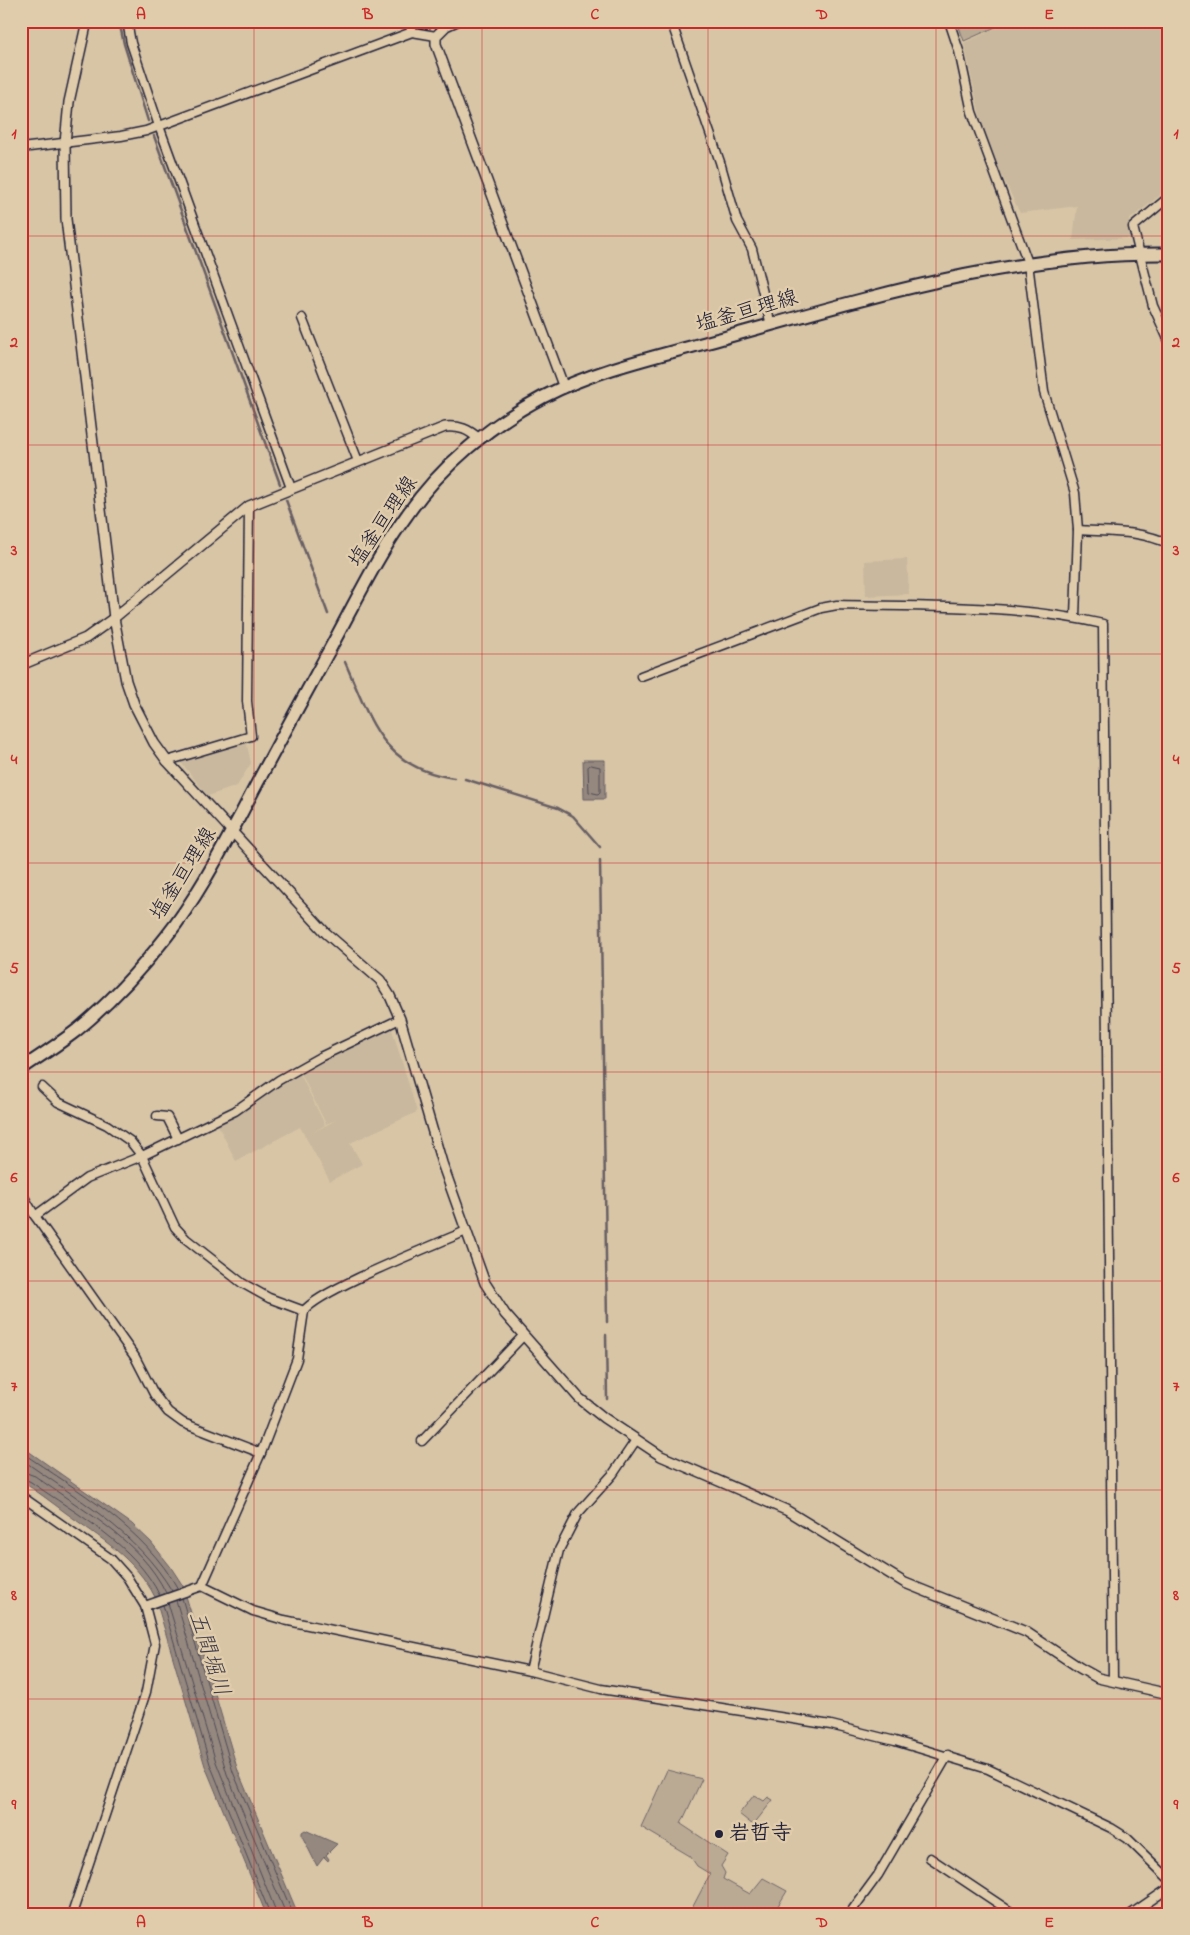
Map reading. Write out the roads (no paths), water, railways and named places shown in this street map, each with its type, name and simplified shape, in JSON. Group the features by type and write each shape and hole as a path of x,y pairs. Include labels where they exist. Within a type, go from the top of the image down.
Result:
{"main road":[{"name":"塩釜亘理線","path":"21,1069 78,1029 146,962 199,890 395,532 424,493 448,467 480,439 515,414 564,388 627,365 896,290 1028,263 1138,253 1169,254"}],"street":[{"path":"87,21 69,102 65,143 66,219 114,618 126,681 134,704 154,743 167,761 231,833 326,933 380,980 390,996 400,1019 442,1163 466,1231 493,1298 523,1336 580,1398 636,1440 677,1465 786,1510 905,1582 1011,1625 1045,1643 1080,1668 1113,1682 1169,1694"},
{"path":"127,21 131,43 159,126 291,488"},
{"path":"408,21 412,32"},
{"path":"457,21 446,26 436,36 436,44 564,388"},
{"path":"671,21 720,162 738,221 752,249 772,324"},
{"path":"949,21 959,52 972,112 1028,263 1044,392 1070,470 1075,493 1078,530 1075,617"},
{"path":"21,148 121,136 159,126 412,32 436,36"},
{"path":"1169,197 1133,227 1138,253 1153,306 1169,341"},
{"path":"302,318 358,461"},
{"path":"21,665 86,638 114,618 249,506 444,427 459,426 470,431 480,439"},
{"path":"167,761 251,736 247,700 249,506"},
{"path":"1078,530 1128,533 1156,538 1169,544"},
{"path":"641,676 821,608 837,605 994,608 1075,617 1103,624 1113,1682"},
{"path":"35,1216 87,1178 142,1156 235,1111 280,1080 320,1057 400,1019"},
{"path":"42,1087 58,1102 113,1129 130,1141 142,1156 176,1227 186,1239 242,1283 269,1298 304,1311"},
{"path":"157,1116 167,1116 178,1139"},
{"path":"21,1192 35,1216 134,1357 154,1394 168,1412 184,1423 261,1453"},
{"path":"21,1212 30,1208"},
{"path":"202,1586 261,1453 296,1359 304,1311 309,1305 335,1290 466,1231"},
{"path":"422,1441 523,1336"},
{"path":"530,1671 559,1550 578,1513 613,1474 636,1440"},
{"path":"21,1496 111,1559 128,1578 145,1606 155,1644 146,1692 72,1914"},
{"path":"145,1606 202,1586 253,1611 282,1619 530,1671 601,1689 831,1725 948,1755 988,1769 1111,1828 1127,1838 1169,1879"},
{"path":"853,1909 878,1875 948,1755"},
{"path":"930,1858 1014,1914"},
{"path":"1131,1914 1169,1888"}],"water":[{"path":"583,760 605,760 605,799 584,799"},
{"path":"21,1446 132,1524 151,1542 183,1586 238,1771 298,1914 266,1914 205,1766 155,1597 147,1583 138,1571 116,1550 21,1481"},
{"path":"305,1830 337,1844 326,1855 329,1859 328,1861 324,1857 317,1866 302,1836 302,1832"}],"waterway":[{"path":"119,21 124,44 148,121"},
{"path":"154,136 280,484"},
{"path":"286,500 328,614"},
{"path":"345,662 372,722 382,738 395,752 410,764 430,773 454,778"},
{"path":"465,779 558,808 573,816 600,847"},
{"path":"600,861 607,1322"},
{"path":"606,1335 607,1399"}],"place":[{"name":"岩哲寺","path":"719,1834"}],"water label":[{"name":"五間堀川","path":"208,1654"}]}
